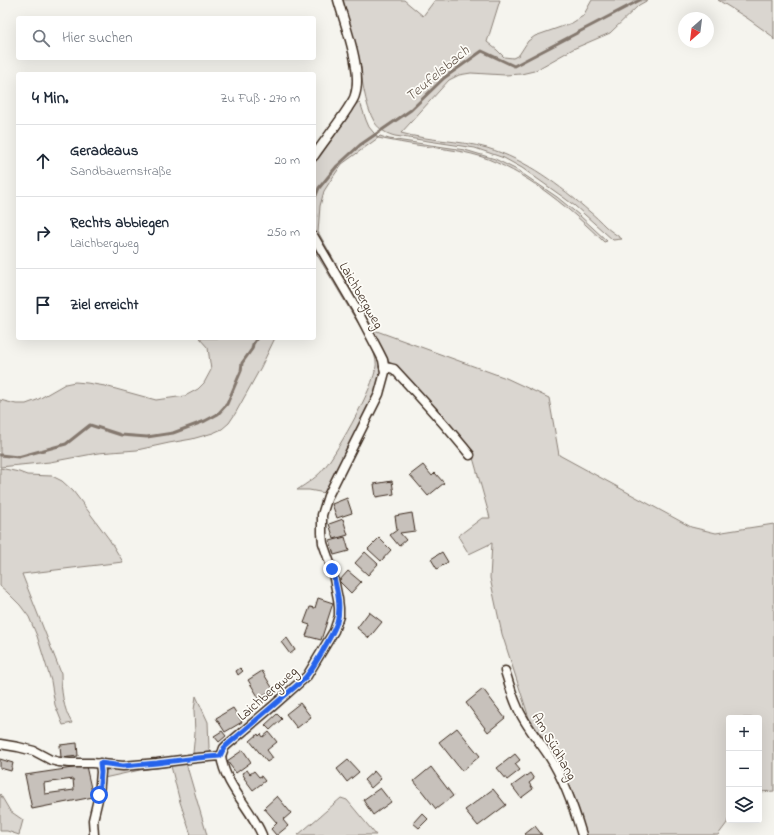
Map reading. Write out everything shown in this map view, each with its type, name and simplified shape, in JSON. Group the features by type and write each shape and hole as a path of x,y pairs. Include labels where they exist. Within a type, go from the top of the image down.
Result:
{"street":[{"path":"316,153 343,116 355,96 357,85 357,70 353,51 338,0"},
{"name":"Laichbergweg","path":"220,756 227,745 307,676 334,631 339,616 339,608 332,569 323,543 322,515 328,496 379,394 384,377 384,367 380,352 316,240"},
{"path":"384,367 394,370 448,428 470,455"},
{"name":"Am Südhang","path":"505,671 517,707 527,725 550,757 561,779 582,835"},
{"path":"0,744 34,751 51,760 59,762 100,763 123,766 220,756 230,783 255,819 262,835"},
{"path":"94,835 93,820 99,795 101,772 100,763"}],"shaded area":[{"path":"340,0 404,0 423,16 435,0 500,0 487,42 504,57 513,58 519,55 528,41 535,36 572,23 583,16 592,0 648,0 639,5 610,33 573,49 534,71 505,75 471,73 459,75 449,80 401,133 422,138 476,145 516,159 542,174 554,183 594,215 609,230 622,239 613,240 575,206 522,168 504,158 475,148 395,136 381,130 371,116 368,107 359,62"},
{"path":"718,0 774,0 774,40 772,36 747,18"},
{"path":"355,103 359,103 369,127 378,138 342,164 324,191 320,206 318,232 374,330 506,378 549,398 559,455 691,527 716,533 774,524 774,791 762,792 762,715 726,715 727,823 718,835 584,835 581,816 557,759 529,718 502,634 490,578 492,543 469,554 458,536 482,518 490,518 472,454 435,407 389,362 316,234 316,161"},
{"path":"380,136 389,139 465,150 495,159 517,170 557,197 607,241 604,242 564,206 536,184 505,166 480,156 464,152 378,138"},
{"path":"316,247 374,346 380,360 381,374 377,391 325,493 309,490 297,490 319,474 331,459 365,398 375,370 376,361 367,337 316,253"},
{"path":"201,340 274,340 235,414 229,423 222,429 192,439 137,450 98,453 50,462 0,467 0,400 16,404 26,404 37,400 65,384 75,382 105,386 156,400 185,396 198,389 204,383 211,370 208,348"},
{"path":"0,468 27,475 52,476 62,481 73,491 83,504 109,539 123,562 22,574 61,673 63,699 66,712 72,723 63,725 55,705 51,681 37,636 29,617 20,605 0,586"},
{"path":"196,696 208,722 209,748 211,752 202,754 193,753 195,733 194,710"},
{"path":"186,763 207,835 191,835 180,802 171,766 140,770 104,778 104,773 110,769 143,769"},
{"path":"0,794 10,811 23,820 19,835 7,831 0,831"},
{"path":"341,798 347,800 376,835 298,835"}],"building":[{"path":"423,465 432,476 435,473 444,483 428,496 410,475"},
{"path":"392,481 394,494 376,497 374,484"},
{"path":"347,498 352,513 337,518 332,504"},
{"path":"412,513 415,531 400,533 406,540 399,546 390,535 397,530 395,516"},
{"path":"343,519 348,535 334,539 329,524"},
{"path":"345,537 349,551 334,555 330,541"},
{"path":"379,538 391,550 381,561 368,549"},
{"path":"365,552 378,564 368,575 355,563"},
{"path":"442,552 448,562 437,569 431,559"},
{"path":"348,571 361,582 351,593 339,581"},
{"path":"318,598 333,603 321,640 306,636 310,625 304,623 310,607 315,608"},
{"path":"369,612 382,622 369,638 357,628"},
{"path":"287,638 295,650 290,654 281,642"},
{"path":"240,668 243,671 238,675 236,671"},
{"path":"262,671 273,689 259,698 248,680"},
{"path":"483,689 505,718 488,732 466,703"},
{"path":"300,703 311,717 297,728 286,714"},
{"path":"233,708 242,722 225,732 216,718"},
{"path":"277,714 282,719 270,730 265,725"},
{"path":"457,728 480,756 462,771 439,742"},
{"path":"222,731 226,736 219,742 214,736"},
{"path":"269,732 277,742 267,750 273,758 267,762 250,741 258,734 259,736 261,734 263,737"},
{"path":"77,743 78,756 61,758 60,745"},
{"path":"243,750 251,762 236,773 227,761"},
{"path":"515,754 520,760 515,764 520,770 507,780 497,768"},
{"path":"0,759 13,763 11,771 0,768"},
{"path":"348,760 359,772 347,782 337,769"},
{"path":"86,766 93,797 32,809 25,775","holes":["73,779 74,790 45,794 44,783"]},
{"path":"431,767 453,796 436,809 414,781"},
{"path":"247,770 250,774 254,771 265,781 253,790 242,773"},
{"path":"374,771 381,779 371,788 364,780"},
{"path":"530,773 534,779 529,783 533,789 521,798 512,786"},
{"path":"380,788 391,802 373,815 363,800"},
{"path":"493,789 506,805 478,826 465,810"},
{"path":"277,796 291,813 283,820 288,826 276,835 271,829 277,823 264,808"},
{"path":"422,813 428,819 419,828 413,823"},
{"path":"535,826 542,835 525,834"}],"waterway":[{"name":"Teufelsbach","path":"316,195 319,188 337,166 360,145 411,110 444,78 482,51 514,66 640,0"},
{"name":"Teufelsbach","path":"0,455 18,457 66,444 90,425 121,435 147,437 173,433 205,421 218,414 227,404 241,371 242,363 252,349 256,340"}],"route":[{"path":"99,795 101,772 100,763 123,766 220,756 227,745 303,680 310,672 334,631 339,616 337,588 332,569"}]}
